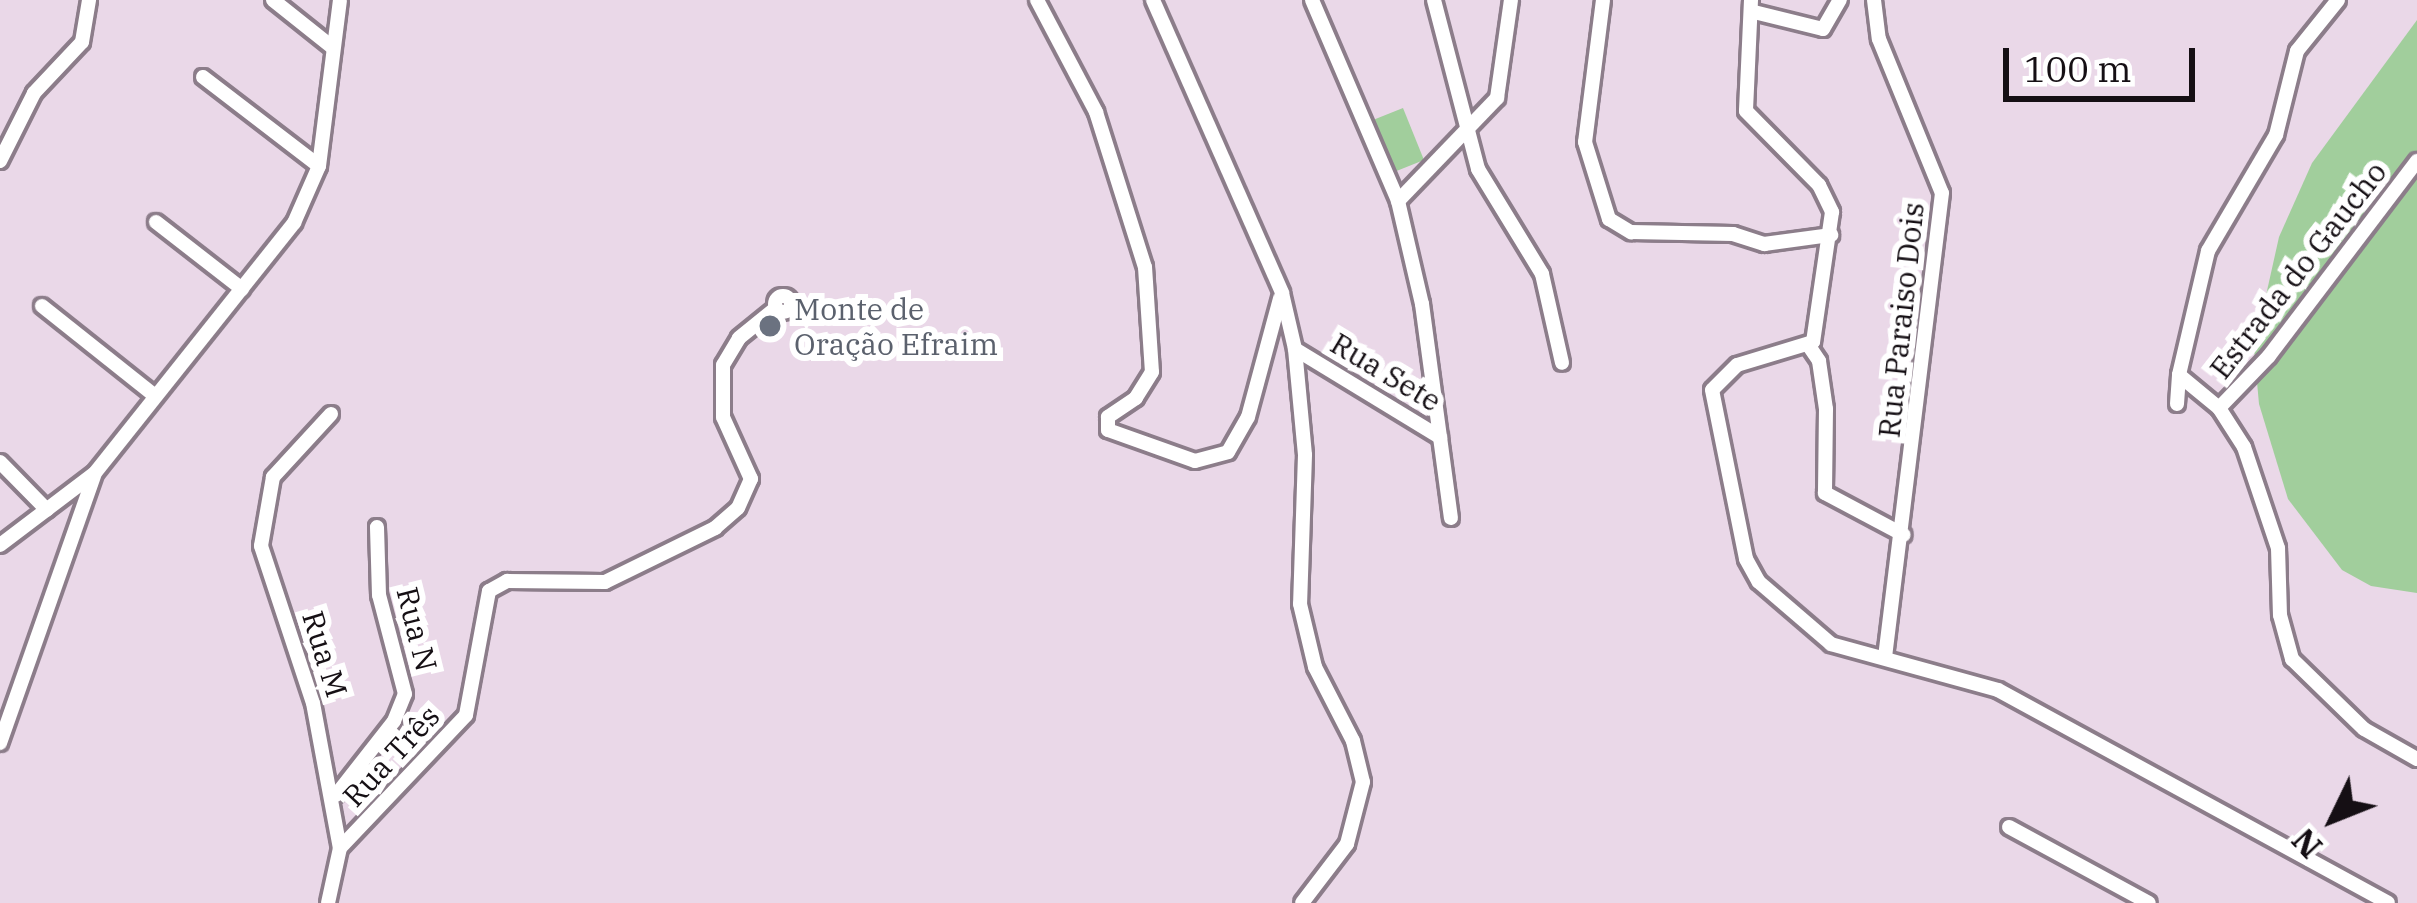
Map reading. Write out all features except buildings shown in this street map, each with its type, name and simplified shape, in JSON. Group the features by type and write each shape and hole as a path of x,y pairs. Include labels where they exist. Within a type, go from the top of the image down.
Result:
{"street":[{"path":"0,161 34,93 82,42 89,0"},
{"path":"273,0 332,47"},
{"path":"0,545 95,473 294,223 319,166 340,0"},
{"path":"1037,0 1096,112 1144,267 1152,372 1136,398 1108,417 1111,434 1195,460 1228,452 1248,416 1282,293"},
{"path":"1153,0 1282,293 1295,349 1305,455 1300,604 1316,667 1353,741 1364,782 1347,844 1302,903"},
{"path":"1312,0 1398,201 1440,437"},
{"path":"1434,0 1483,181 1542,274 1562,363"},
{"path":"1398,201 1468,133 1500,89 1511,0"},
{"path":"1603,0 1585,142 1609,219 1631,232 1732,234 1764,244 1831,235"},
{"path":"1840,0 1823,29 1753,6 1742,81 1746,111 1826,193 1831,235 1809,346 1826,409 1826,494 1904,535"},
{"name":"Rua Paraiso Dois","path":"1874,0 1879,39 1942,193 1904,535 1885,657"},
{"path":"2176,404 2208,251 2276,135 2297,51 2338,0"},
{"path":"203,77 319,166"},
{"name":"Estrada do Gaucho","path":"2219,409 2269,356 2417,161"},
{"path":"156,222 242,289"},
{"path":"43,305 155,396"},
{"name":"Rua Três","path":"328,903 340,848 466,715 489,591 507,581 579,586 619,576 738,508 751,478 723,417 723,365 740,338 776,308"},
{"path":"1809,346 1737,365 1712,390 1744,549 1759,581 1814,634 1998,690 2388,903"},
{"name":"Rua Sete","path":"1295,349 1440,437 1451,518"},
{"path":"2179,375 2219,409 2244,447 2275,536 2288,651 2363,729 2417,759"},
{"name":"Rua M","path":"331,414 273,477 262,557 294,635 336,795 340,848"},
{"path":"0,462 47,510"},
{"path":"0,743 95,473"},
{"name":"Rua N","path":"336,795 394,721 404,694 379,595 377,526"},
{"path":"2009,827 2149,903"}],"green space":[{"path":"2417,20 2417,593 2371,586 2342,570 2288,499 2259,404 2254,349 2279,237 2312,163"},
{"path":"1403,108 1424,160 1393,172 1372,120"}],"place":[{"name":"Monte de Oração Efraim","path":"770,326"}]}
